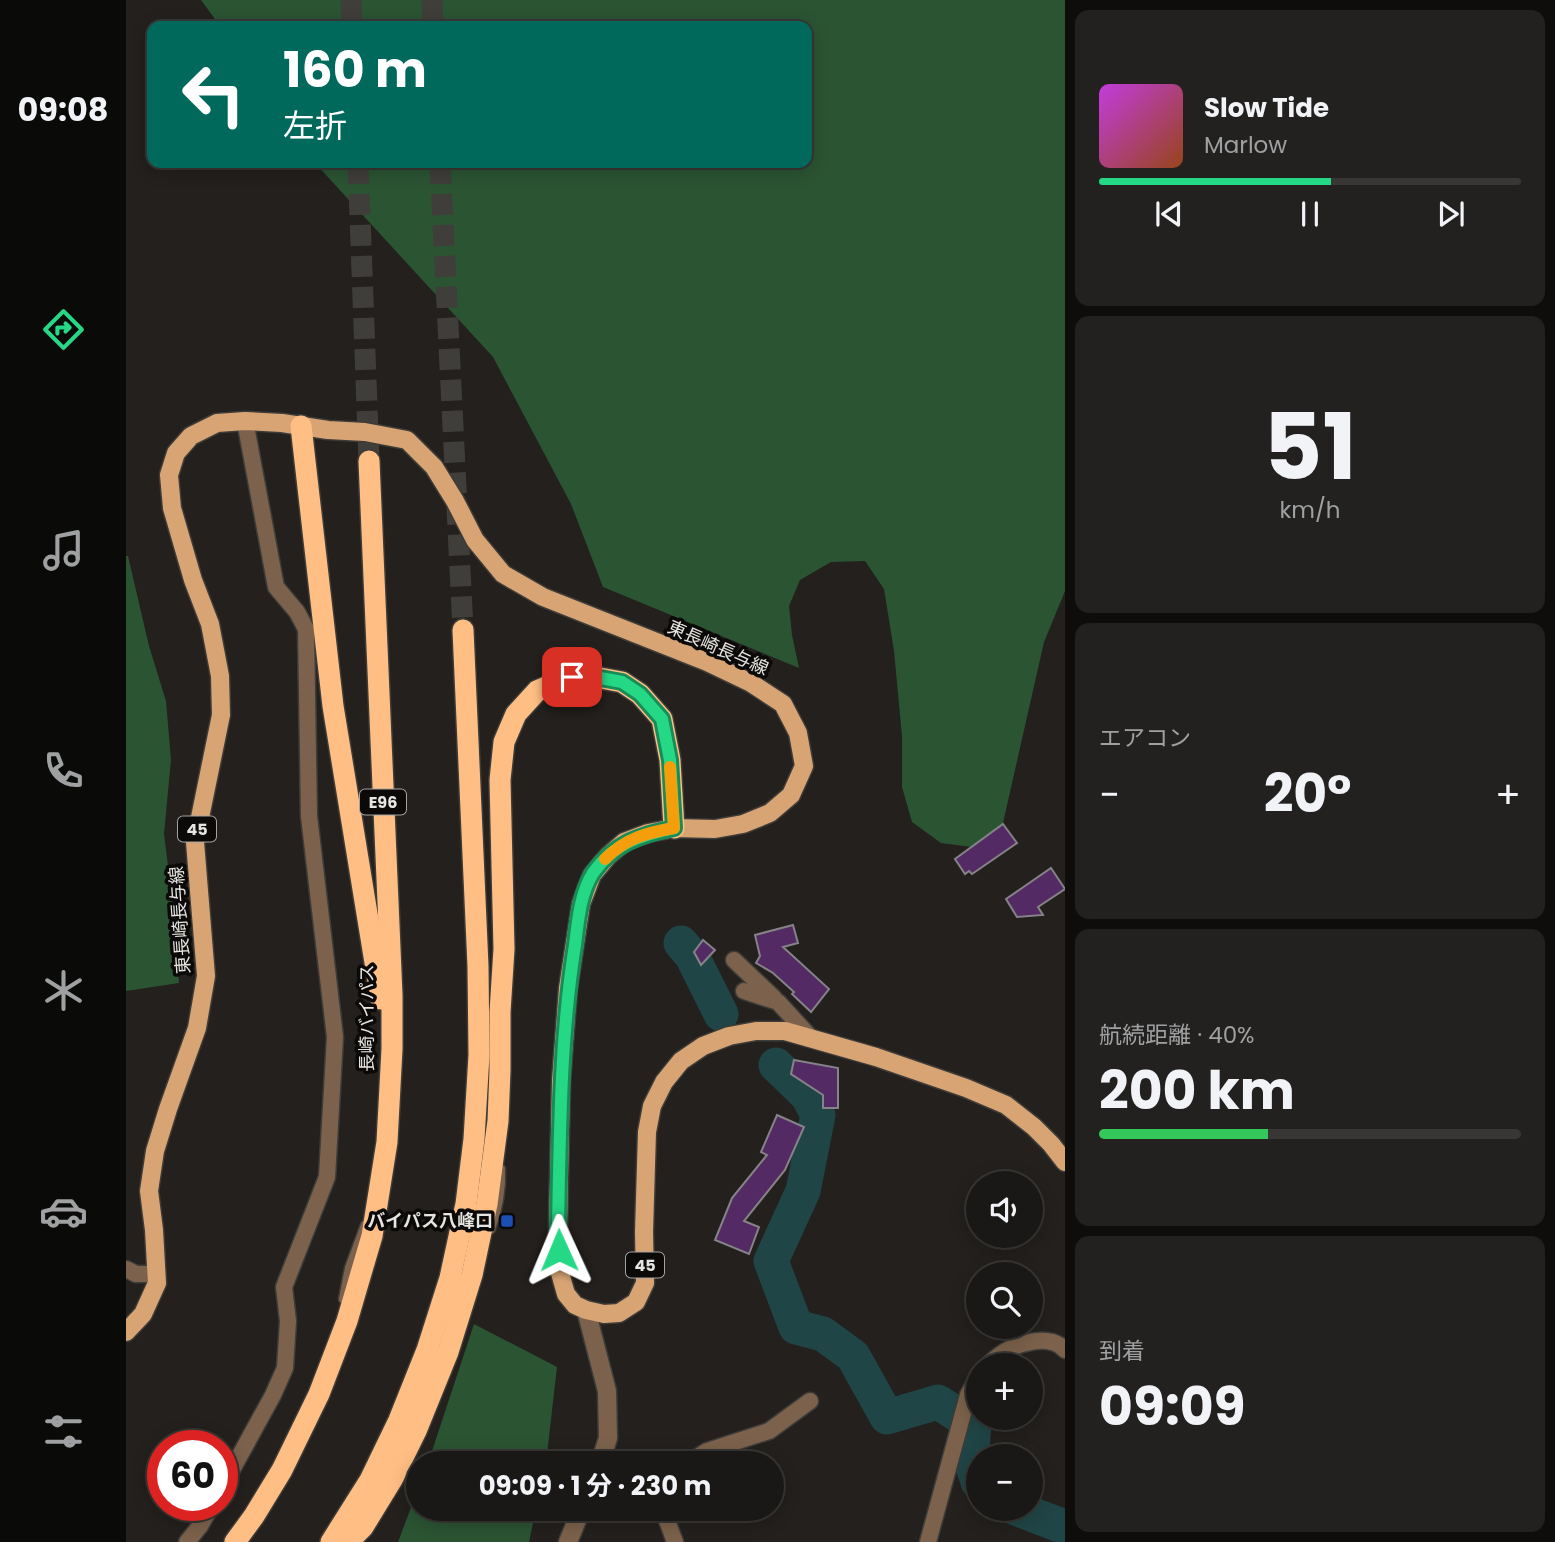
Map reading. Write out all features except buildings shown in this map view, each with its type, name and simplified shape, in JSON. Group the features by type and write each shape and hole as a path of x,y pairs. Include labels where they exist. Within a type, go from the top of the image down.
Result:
{"highway":[{"path":"301,426 333,706 391,1049"},
{"name":"長崎バイパス","path":"235,1542 282,1470 319,1394 348,1321 372,1236 387,1142 392,995 369,461"},
{"path":"331,1542 370,1480 399,1420 427,1350 450,1279 466,1204 474,1139 479,1055 474,852 463,630"},
{"path":"348,1542 363,1527 393,1478 416,1431 448,1352 472,1275 487,1203 498,1121 504,949 500,780 505,742 516,714 537,691 572,677 595,677 622,682 640,694 662,719 670,760 674,828"},
{"path":"474,852 500,1012"}],"main road":[{"name":"東長崎長与線","path":"126,1332 143,1314 157,1283 149,1191 155,1151 197,1028 206,976 194,842 221,715 220,676 210,624 193,580 172,508 169,475 176,453 191,436 217,423 244,421 365,432 407,440 434,467 475,540 503,574 542,597 718,667 751,683 783,704 798,733 804,766 791,794 771,813 743,824 715,829 674,828 648,833 624,842 592,874 581,904 568,988 561,1081 558,1226 560,1273 566,1294 575,1305 586,1310"},
{"name":"45","path":"586,1310 604,1314 619,1313 636,1301 645,1283 647,1132 652,1106 664,1082 681,1061 703,1046 729,1036 756,1031 786,1031 877,1057 966,1088 1006,1105 1034,1127 1065,1162"}],"street":[{"path":"238,1461 285,1368 288,1321 284,1287 327,1177 335,1037 309,816 306,629 297,612 276,587 244,421"},
{"path":"734,960 811,1038"},
{"path":"744,991 778,1002"},
{"path":"126,1269 136,1274 157,1274"},
{"path":"586,1310 607,1391 608,1438 604,1451"},
{"path":"1002,1353 1026,1343 1046,1340 1065,1350"},
{"path":"707,1451 769,1431 810,1401"},
{"path":"928,1542 966,1402"},
{"path":"187,1542 203,1521"},
{"path":"568,1542 577,1521"},
{"path":"667,1521 675,1542"}],"green space":[{"path":"201,0 1065,0 1065,591 1044,642 1003,823 979,848 941,843 912,822 902,787 902,736 894,651 884,589 865,561 831,562 800,580 789,606 799,668 603,587 571,504 493,357 320,168 812,168 812,21 216,21"},
{"path":"126,556 166,701 171,760 164,834 179,983 126,991"},
{"path":"474,1324 557,1367 547,1451 432,1451"},
{"path":"406,1521 533,1521 529,1542 398,1542"}],"waterway":[{"path":"681,943 692,956 721,1014"},
{"path":"776,1065 808,1096 818,1115 803,1191 771,1261 796,1327 823,1334 853,1356 887,1417 938,1402 974,1425 972,1444"},
{"path":"1043,1519 1065,1527"}],"tunnel":[{"path":"351,0 352,21"},
{"path":"432,0 433,21"},
{"path":"358,168 369,461"},
{"path":"440,168 463,630"}],"slow traffic":[{"path":"605,859 624,842 648,833 674,828 670,767"}],"place":[{"name":"バイパス八峰口","path":"507,1221"}],"route":[{"path":"559,1250 561,1081 568,988 581,904 592,874 624,842 648,833 674,828 670,760 662,719 640,694 622,682 595,677 572,677"}]}
